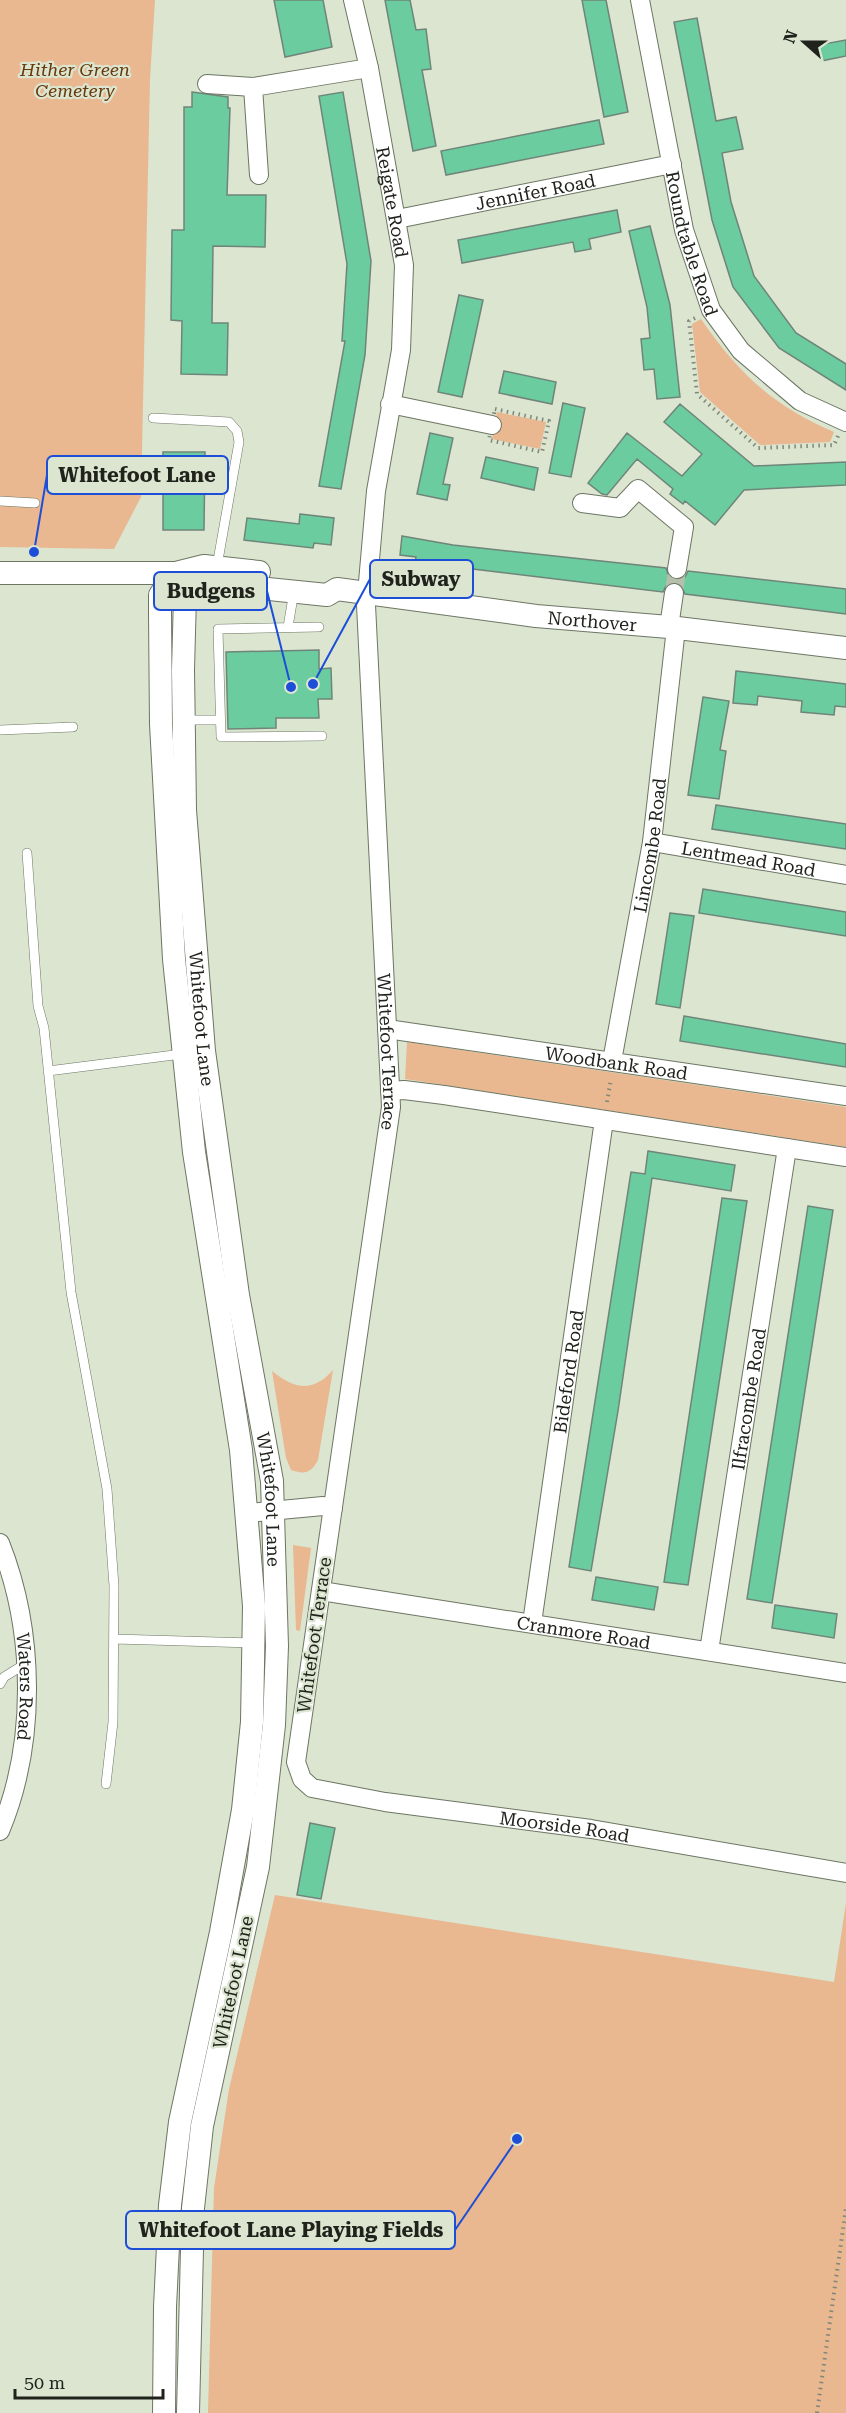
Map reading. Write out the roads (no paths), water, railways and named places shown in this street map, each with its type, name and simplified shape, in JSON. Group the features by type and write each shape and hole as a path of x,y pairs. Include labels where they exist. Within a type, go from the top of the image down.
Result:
{"street":[{"name":"Reigate Road","path":"353,0 369,68 404,265 401,350 376,491 367,592"},
{"name":"Roundtable Road","path":"640,0 684,230 711,310 741,351 800,400 845,422"},
{"path":"207,84 253,87 369,68"},
{"path":"253,87 259,175"},
{"name":"Jennifer Road","path":"397,219 672,164"},
{"path":"390,404 492,425"},
{"path":"582,503 620,508 639,489 684,527 677,569"},
{"name":"Northover","path":"176,573 204,566 217,567 329,580 338,589"},
{"path":"0,573 176,573"},
{"name":"Northover","path":"176,573 201,582 327,595 338,589 536,616 672,627 846,648"},
{"name":"Whitefoot Lane","path":"164,2413 171,2205 180,2122 224,1922 243,1810 252,1722 254,1642 248,1513 241,1450 194,1152 183,720 185,596 176,573"},
{"name":"Whitefoot Lane","path":"176,573 160,595 161,724 167,854 193,1052 273,1481 277,1646 274,1725 266,1813 258,1867 202,2126 193,2208 188,2413"},
{"name":"Whitefoot Terrace","path":"296,1762 382,1179 390,1091 367,592"},
{"name":"Lincombe Road","path":"613,1062 652,842 674,593"},
{"name":"Lentmead Road","path":"652,842 846,875"},
{"name":"Woodbank Road","path":"387,1029 846,1096"},
{"path":"390,1091 404,1090 846,1157"},
{"name":"Bideford Road","path":"532,1623 604,1120"},
{"name":"Ilfracombe Road","path":"709,1651 787,1148"},
{"path":"248,1513 322,1506 333,1508"},
{"name":"Waters Road","path":"0,1543 8,1563 23,1633 25,1664 25,1741 0,1831"},
{"name":"Cranmore Road","path":"321,1591 846,1673"},
{"name":"Moorside Road","path":"296,1762 302,1779 312,1788 385,1802 591,1829 846,1873"}],"lane":[{"path":"153,418 229,422 237,431 239,441 217,567"},
{"path":"0,501 35,503"},
{"path":"288,627 294,591"},
{"path":"319,627 218,629 220,720 221,737 322,736"},
{"path":"183,720 220,720"},
{"path":"0,730 73,727"},
{"path":"27,853 38,1006 44,1028 71,1292 107,1489 114,1586 114,1639 113,1722 106,1784"},
{"path":"48,1071 193,1052"},
{"path":"114,1639 254,1642"},
{"path":"0,1684 4,1677 25,1664"},
{"path":"243,1810 266,1813"}],"tunnel":[{"path":"674,593 677,569"}],"place":[{"name":"Whitefoot Lane","path":"34,552"},
{"name":"Subway","path":"313,684"},
{"name":"Budgens","path":"291,687"},
{"name":"Whitefoot Lane Playing Fields","path":"517,2139"}],"park label":[{"name":"Hither Green Cemetery","path":"75,79"}]}
